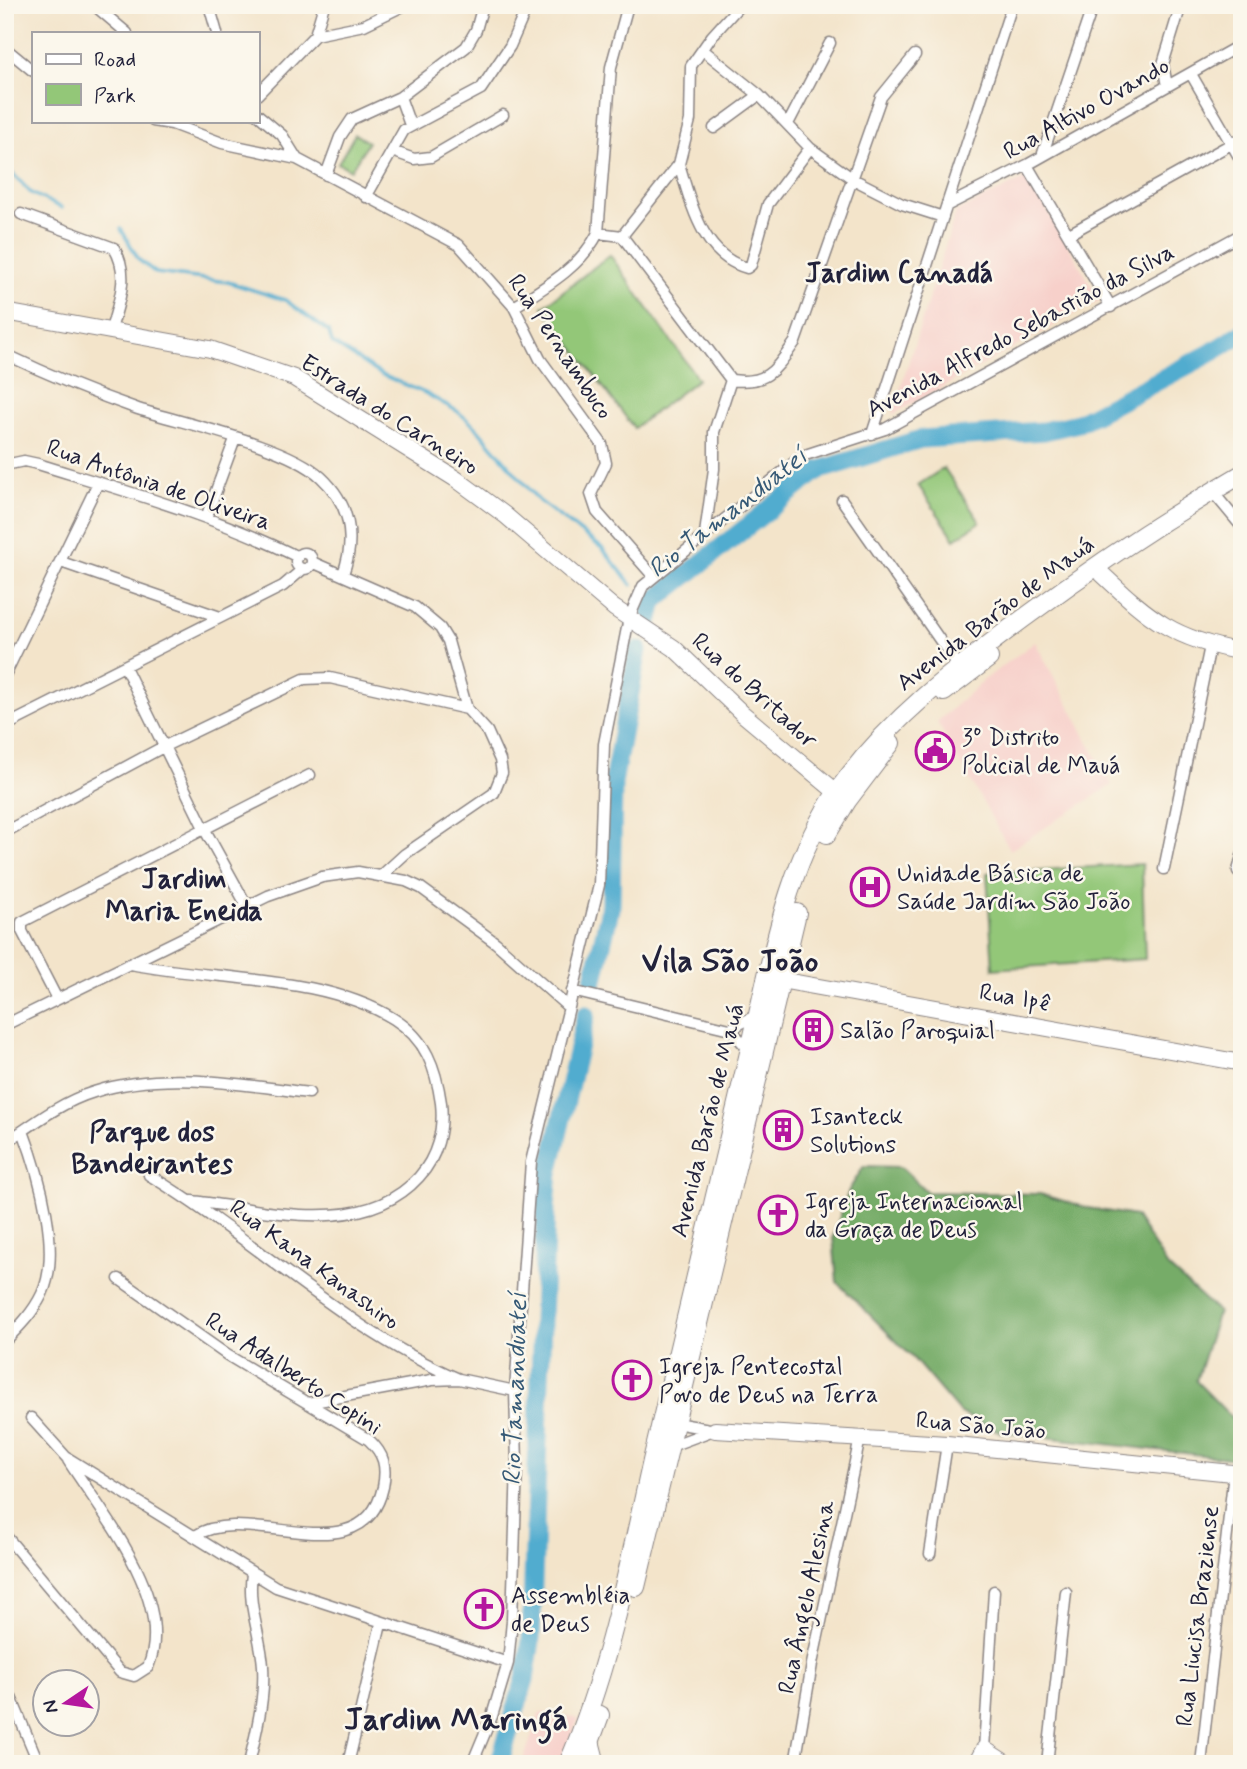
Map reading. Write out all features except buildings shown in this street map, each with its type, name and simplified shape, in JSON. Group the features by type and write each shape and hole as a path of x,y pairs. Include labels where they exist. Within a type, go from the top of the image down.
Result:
{"main road":[{"name":"Avenida Barão de Mauá","path":"1214,495 1242,474"},
{"name":"Avenida Barão de Mauá","path":"568,1764 588,1717 605,1662 669,1422 802,895 842,797 924,709 1144,533 1214,495 1242,484"},
{"name":"Avenida Barão de Mauá","path":"582,1764 620,1653 671,1446 669,1422 757,1015 780,927 800,868 842,797 895,721 958,666 1099,571"},
{"path":"780,927 783,932 778,963 780,980"}],"street":[{"path":"94,5 126,32"},
{"path":"209,5 217,32"},
{"path":"259,93 315,35 324,5"},
{"path":"315,35 364,25 405,5"},
{"path":"326,174 340,137 352,119 400,97 466,47 477,30 483,5"},
{"path":"366,197 410,125 481,89 510,46 528,5"},
{"path":"514,307 559,277 592,245 598,233 611,66 628,5"},
{"path":"622,236 679,163 690,120 691,66 740,5"},
{"path":"872,434 1011,5"},
{"path":"1043,153 1093,5"},
{"path":"1167,86 1163,64 1181,5"},
{"path":"789,122 830,43"},
{"name":"Rua Altivo Ovando","path":"948,205 1242,44"},
{"path":"5,48 32,70"},
{"path":"703,50 760,95 789,122 810,148 853,178 902,204 943,217"},
{"path":"731,380 761,380 772,372 794,342 881,97 915,55"},
{"path":"1191,74 1242,162"},
{"path":"715,128 760,95"},
{"path":"400,97 410,125"},
{"path":"392,151 414,159 431,157 503,115"},
{"path":"259,116 282,135 297,159"},
{"name":"Rua Pernambuco","path":"159,122 172,124 222,143 297,159 459,245 514,307 540,359 593,430 607,455 606,463 590,494 597,512 654,577"},
{"path":"1069,234 1242,138"},
{"path":"679,163 705,236 720,252 747,268 751,265 768,204 810,148"},
{"path":"1027,164 1111,307"},
{"path":"21,214 114,248 123,268 124,283 110,333"},
{"path":"598,233 622,236 731,380"},
{"name":"Avenida Alfredo Sebastião da Silva","path":"472,1764 492,1716 508,1663 517,1464 515,1391 531,1162 599,886 604,744 629,618 643,586 802,456 872,434 909,417 1242,234"},
{"name":"Estrada do Carneiro","path":"5,312 210,349 294,378 456,479 505,515 629,618"},
{"path":"5,354 65,383 294,460 320,476 334,492 350,528 352,545 343,574"},
{"path":"705,534 714,469 714,432 731,380"},
{"path":"206,518 234,439"},
{"name":"Rua Antônia de Oliveira","path":"5,465 24,461 206,518 259,538 298,557 297,564 308,566"},
{"path":"5,675 98,483"},
{"path":"1214,495 1242,527"},
{"path":"842,500 958,666"},
{"path":"61,562 220,617"},
{"path":"5,726 284,586 308,566 343,574 415,607 440,628 448,641 467,709 487,731 500,760 502,773 495,793 405,854 382,875"},
{"path":"1099,571 1168,630 1210,646 1242,652"},
{"name":"Rua do Britador","path":"629,618 674,648 743,714 842,797"},
{"path":"1164,869 1210,646"},
{"path":"125,667 205,830 247,906"},
{"path":"5,832 163,747 293,682 330,678 467,709"},
{"path":"57,999 23,934 20,924 25,919 310,775"},
{"path":"1238,872 1242,856"},
{"path":"5,1026 247,906 322,877 358,872 406,881 438,899 496,943 568,1007"},
{"path":"131,964 303,988 351,999 394,1019 421,1041 438,1082 442,1111 435,1153 411,1186 384,1204 362,1212 304,1214 192,1201"},
{"name":"Rua Ipê","path":"780,980 1242,1063"},
{"path":"572,991 730,1029 757,1015"},
{"path":"730,1029 739,1042 750,1050 758,1074"},
{"path":"5,1143 71,1101 95,1091 134,1083 176,1080 309,1093"},
{"path":"5,1341 27,1320 43,1293 49,1268 49,1240 34,1158 23,1131"},
{"name":"Rua Kana Kanashiro","path":"149,1175 192,1201 381,1340 417,1361 459,1379"},
{"name":"Rua Adalberto Copini","path":"119,1279 206,1341 369,1440 384,1458 383,1486 371,1517 360,1526 323,1533 225,1525 207,1528 195,1536"},
{"path":"308,1403 416,1382 459,1379 515,1391"},
{"path":"5,1535 120,1672 134,1676 148,1667 155,1646 152,1616 133,1560 66,1457 31,1418"},
{"name":"Rua São João","path":"669,1422 715,1430 947,1444 1238,1473"},
{"name":"Rua São João","path":"671,1446 715,1430"},
{"name":"Rua Ângelo Alesina","path":"795,1764 812,1664 860,1438"},
{"path":"930,1554 947,1444"},
{"path":"66,1457 276,1587 381,1624 508,1663"},
{"name":"Rua Liucisa Braziense","path":"1201,1764 1238,1473"},
{"path":"250,1764 262,1704 263,1669 251,1594 253,1574"},
{"path":"994,1591 980,1757 1007,1764"},
{"path":"1047,1764 1066,1592"},
{"path":"348,1764 381,1624"},
{"path":"5,1683 38,1764"},
{"path":"591,1741 597,1764"}],"shaded area":[{"path":"1028,177 1100,300 892,415 956,212"},
{"path":"1035,642 1112,785 1010,850 937,722 984,680"},
{"path":"540,1712 579,1719 558,1764 522,1764"}],"green space":[{"path":"355,134 368,142 351,170 338,163"},
{"path":"610,255 698,379 634,428 543,307"},
{"path":"944,468 980,522 955,539 918,485"},
{"path":"1142,864 1145,959 993,969 987,873"},
{"path":"864,1166 901,1167 927,1192 1040,1194 1088,1208 1135,1216 1168,1267 1218,1312 1196,1381 1242,1428 1235,1459 1000,1432 960,1413 913,1358 837,1282 833,1237 849,1190"}],"waterway":[{"path":"5,171 12,173 31,193 62,208"},
{"path":"121,229 139,260 156,273 228,282 285,300 329,332 332,343 382,375 425,393 457,411 476,427 539,501 602,548 632,585"},
{"name":"Rio Tamanduateí","path":"650,618 654,601 817,471 921,439 1044,431 1078,423 1209,354 1242,333"},
{"name":"Rio Tamanduateí","path":"594,979 611,905 613,783 638,650"},
{"name":"Rio Tamanduateí","path":"499,1764 525,1679 531,1640 549,1173 586,1015"}],"place":[{"name":"3º Distrito Policial de Mauá","path":"935,751"},
{"name":"Unidade Básica de Saúde Jardim São João","path":"870,887"},
{"name":"Salão Paroquial","path":"813,1030"},
{"name":"Isanteck Solutions","path":"783,1130"},
{"name":"Igreja Internacional da Graça de Deus","path":"778,1215"},
{"name":"Igreja Pentecostal Povo de Deus na Terra","path":"632,1380"},
{"name":"Assembléia de Deus","path":"484,1609"}],"district":[{"name":"Jardim Canadá","path":"899,272"},
{"name":"Jardim Maria Eneida","path":"184,894"},
{"name":"Vila São João","path":"730,960"},
{"name":"Parque dos Bandeirantes","path":"152,1147"},
{"name":"Jardim Maringá","path":"456,1718"}]}
